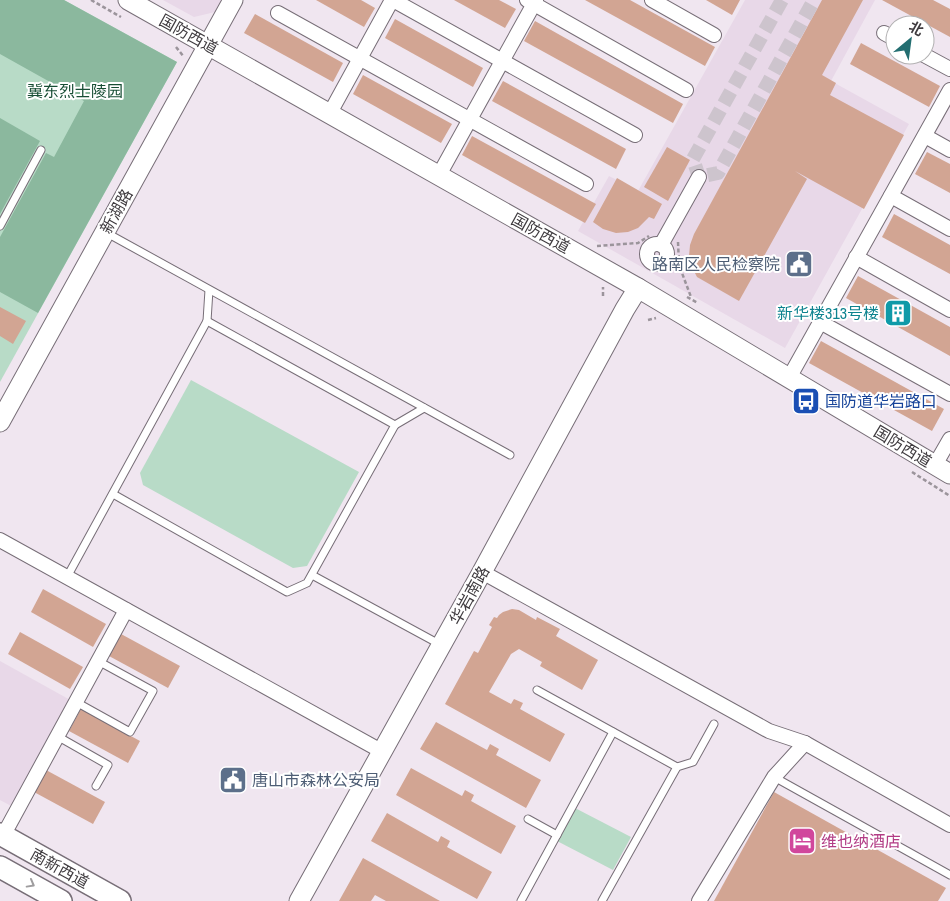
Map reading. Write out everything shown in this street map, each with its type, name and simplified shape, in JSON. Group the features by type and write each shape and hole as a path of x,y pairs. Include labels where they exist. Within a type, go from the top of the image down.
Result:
{"main road":[{"name":"南新西道","path":"1,835 120,901"},
{"name":"南新西道","path":"0,867 61,901"}],"street":[{"name":"新湖路","path":"0,422 233,0"},
{"path":"330,113 392,0 635,135"},
{"path":"652,0 714,35"},
{"path":"439,175 471,120 532,1 686,90"},
{"name":"国防西道","path":"138,2 208,45 439,175 646,275 789,378 942,469"},
{"path":"278,13 586,184"},
{"path":"935,61 950,69"},
{"path":"789,378 950,90"},
{"path":"925,136 950,150"},
{"path":"646,275 666,259 667,252 661,245 699,176"},
{"path":"891,196 950,229"},
{"path":"856,257 950,310"},
{"name":"华岩南路","path":"299,901 383,752 625,309 646,275"},
{"path":"820,322 950,394"},
{"path":"942,469 950,438"},
{"path":"0,540 383,752"},
{"path":"482,572 769,731 805,743 950,825"},
{"path":"1,835 126,610"},
{"path":"699,901 774,777 805,743"}],"lane":[{"path":"0,226 41,150"},
{"path":"105,232 510,455"},
{"path":"67,577 206,322 209,290"},
{"path":"206,322 395,425"},
{"path":"113,494 287,592 307,583 395,425 424,408"},
{"path":"312,575 441,645"},
{"path":"76,702 130,732 153,691 98,661"},
{"path":"537,690 677,767"},
{"path":"602,901 677,767 693,762 714,724"},
{"path":"521,901 613,732"},
{"path":"57,736 108,765 96,786"},
{"path":"774,777 950,875"},
{"path":"528,819 557,835"}],"path":[{"path":"91,0 125,19"},
{"path":"176,47 185,58"},
{"path":"678,217 679,265 691,299"},
{"path":"596,246 638,244 654,233"}],"shaded area":[{"path":"163,0 221,0 215,12 194,17"},
{"path":"745,0 875,0 831,81 909,124 785,348 578,231 609,176 638,191"},
{"path":"0,661 72,701 15,808 0,800"}],"green space":[{"name":"冀东烈士陵园","path":"0,0 64,0 177,62 0,382"},
{"name":"冀东烈士陵园","path":"0,0 64,0 177,62 38,313 0,292 0,237 46,153 54,157 84,101 0,54"},
{"path":"0,118 40,141 0,214"},
{"path":"191,380 359,472 307,566 293,568 143,485 140,473"},
{"path":"575,808 631,837 613,870 557,841"}],"building":[{"path":"316,0 361,0 375,8 364,27"},
{"path":"454,0 499,0 516,9 505,28"},
{"path":"585,0 630,0 715,47 705,66"},
{"path":"706,0 740,0 732,15"},
{"path":"822,0 863,0 822,75 836,83 830,95 904,135 864,209 795,171 807,179 739,301 697,277 689,256 690,245 694,234"},
{"path":"882,0 933,0 950,9 950,37 935,29 935,15 910,15"},
{"path":"255,14 343,63 333,82 244,33"},
{"path":"395,19 483,68 473,87 385,38"},
{"path":"535,21 683,104 673,123 524,41"},
{"path":"861,43 885,56 885,65 901,65 940,86 929,107 850,64"},
{"path":"363,75 452,124 441,143 353,94"},
{"path":"503,81 626,149 616,169 492,101"},
{"path":"472,136 596,204 585,223 462,155"},
{"path":"667,147 690,160 668,201 644,187"},
{"path":"927,152 950,164 950,193 915,174"},
{"path":"617,178 662,204 654,219 649,217 638,228 628,232 616,233 603,229 593,222"},
{"path":"894,214 950,245 950,274 882,237"},
{"name":"新华楼313号楼","path":"858,276 950,327 950,356 846,298"},
{"path":"0,307 26,321 13,344 0,336"},
{"path":"821,341 944,409 932,431 809,363"},
{"path":"43,589 106,624 93,647 31,612"},
{"path":"512,609 519,610 536,620 537,617 560,629 556,636 598,660 582,690 540,666 542,662 519,649 511,654 489,692 511,704 514,699 523,703 520,709 565,734 550,762 445,704 474,651 478,653 492,627 489,625 494,617 497,618 503,612"},
{"path":"20,632 83,667 70,689 8,654"},
{"path":"121,634 180,666 168,688 109,656"},
{"path":"81,709 140,741 128,763 69,731"},
{"path":"436,722 487,750 490,744 499,749 496,755 541,780 526,808 420,749"},
{"path":"411,768 462,796 465,790 474,795 471,801 516,826 501,854 396,795"},
{"path":"46,770 105,802 93,824 34,792"},
{"path":"774,792 946,888 938,901 714,901"},
{"path":"387,813 438,842 441,836 450,841 447,847 492,872 477,899 371,841"},
{"path":"363,858 440,901 386,901 375,895 371,901 339,901"}],"tunnel":[{"path":"782,0 693,159 699,177 718,173 814,0"}],"place":[{"name":"路南区人民检察院","path":"799,264"},
{"name":"新华楼313号楼","path":"898,313"},
{"name":"国防道华岩路口","path":"806,401"},
{"name":"唐山市森林公安局","path":"233,780"},
{"name":"维也纳酒店","path":"802,841"}]}
